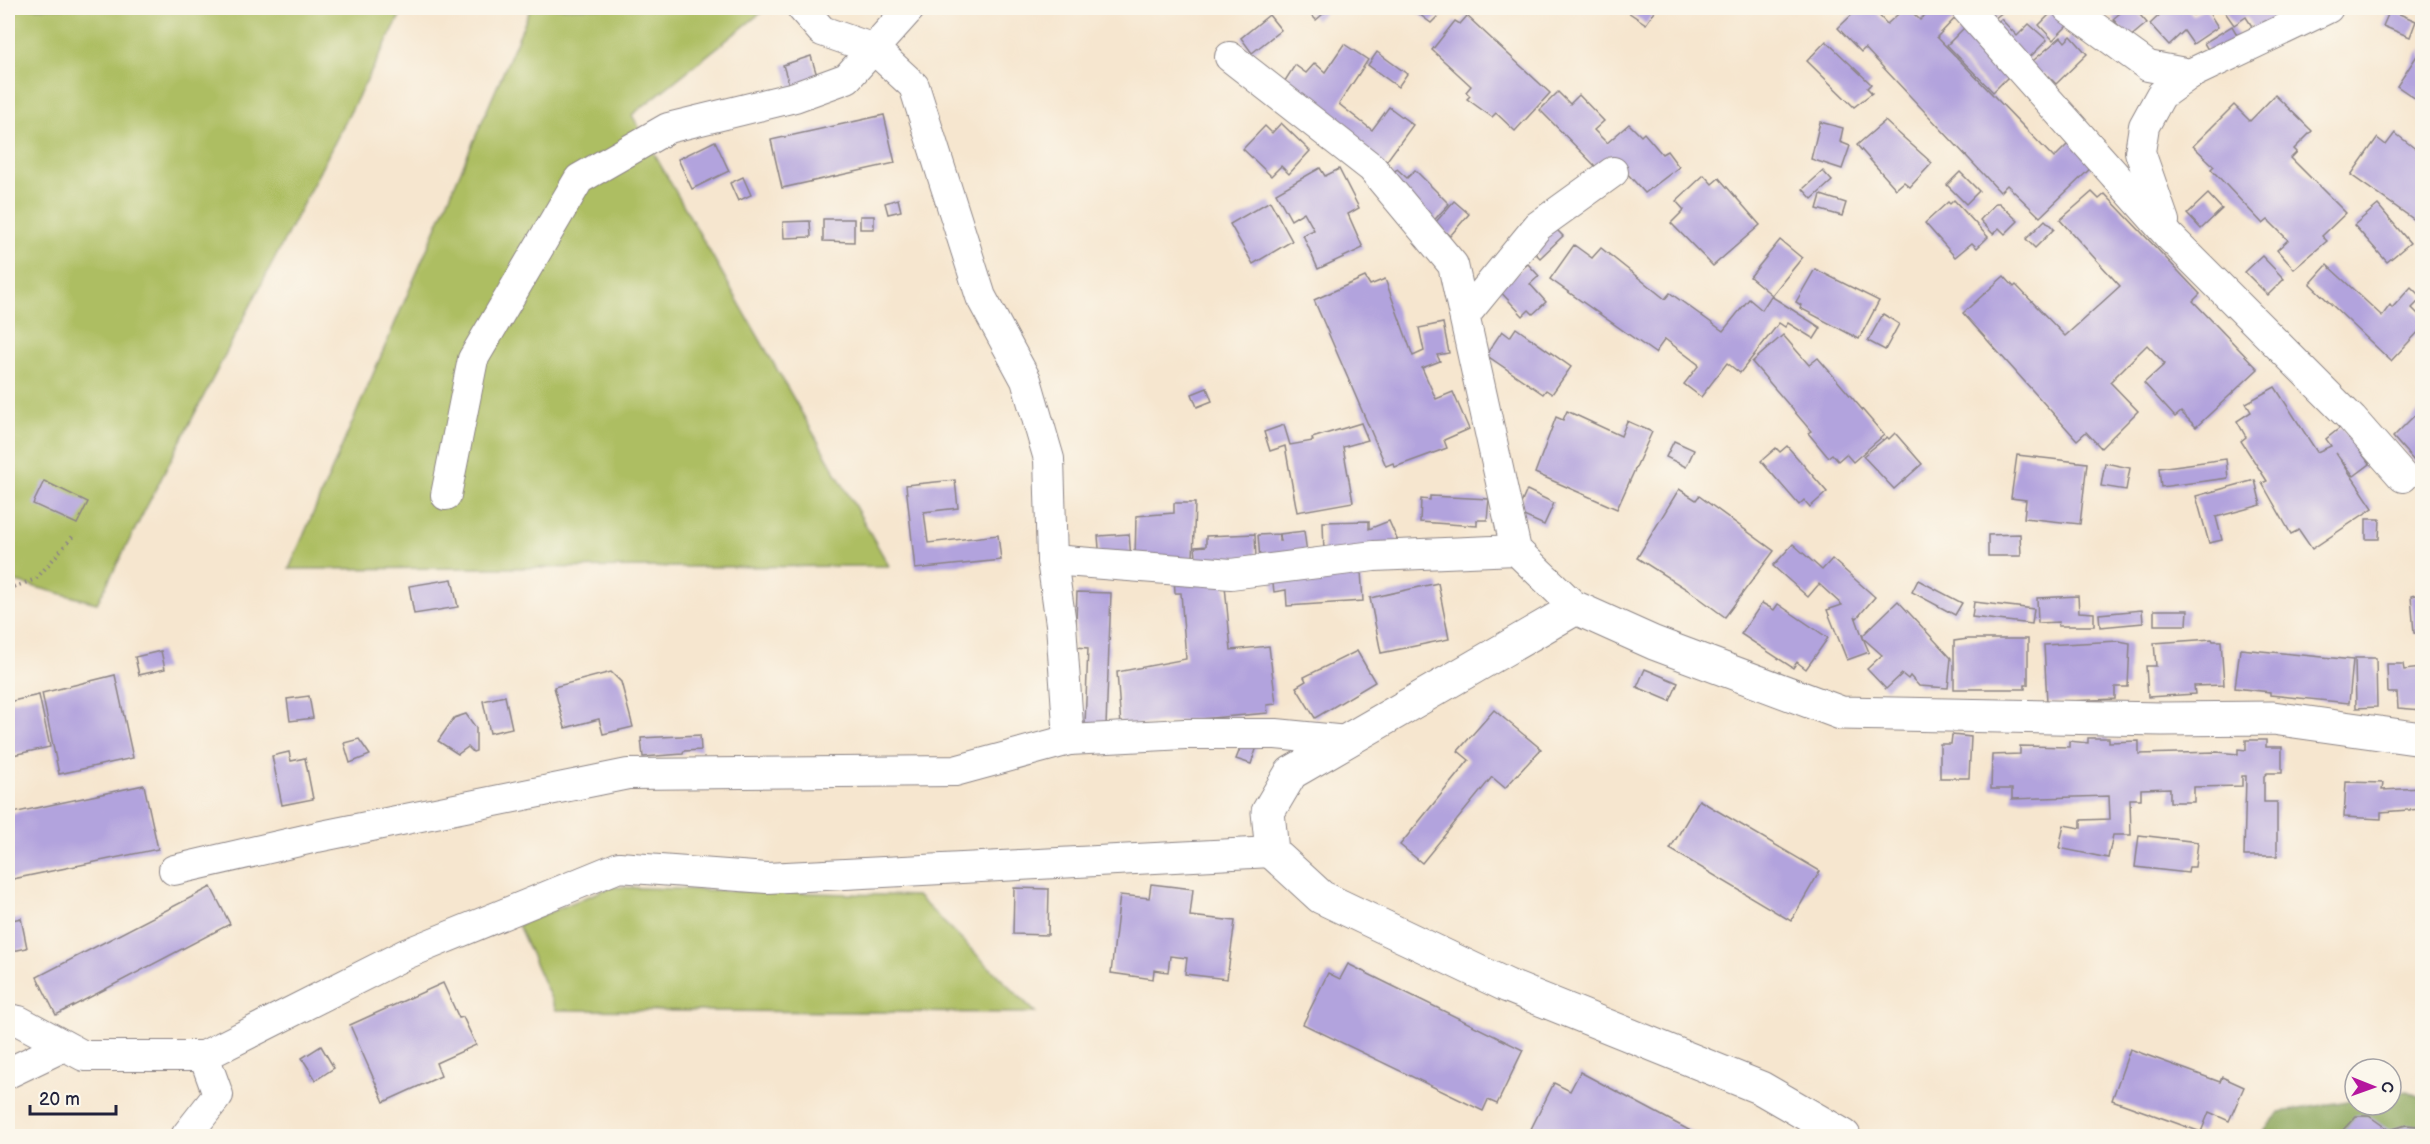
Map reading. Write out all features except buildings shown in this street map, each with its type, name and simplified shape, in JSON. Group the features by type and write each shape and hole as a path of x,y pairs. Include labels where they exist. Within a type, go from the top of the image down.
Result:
{"street":[{"path":"802,8 822,31 874,49 914,86 981,297 1026,380 1049,459 1052,560 1061,624 1069,740"},
{"path":"446,495 473,359 579,179 668,128 795,97 847,78 910,8"},
{"path":"1966,8 2169,236 2352,419 2403,477"},
{"path":"2068,8 2148,66 2190,74"},
{"path":"2169,236 2140,152 2144,126 2161,95 2190,74 2328,8"},
{"path":"1230,57 1372,168 1453,265 1516,550 1576,609 1654,643 1841,713 2162,719 2273,718 2422,740"},
{"path":"1465,315 1538,226 1613,172"},
{"path":"1052,560 1231,574 1374,556 1516,550"},
{"path":"1576,609 1291,773 1268,812 1272,852 1321,897 1508,986 1761,1088 1844,1137"},
{"path":"174,870 316,837 628,774 955,771 1069,740 1197,734 1276,734 1347,741"},
{"path":"8,1019 19,1021 84,1056 204,1056 406,954 619,867 767,878 1272,852"},
{"path":"8,1073 64,1046"},
{"path":"186,1137 218,1095 204,1056"}],"path":[{"path":"8,589 36,579 74,535"}],"green space":[{"path":"8,8 404,8 97,603 8,580"},
{"path":"531,8 767,8 632,115 889,566 289,569"},
{"path":"611,887 917,896 1036,1013 556,1010 518,925"},
{"path":"2407,1091 2422,1098 2422,1136 2259,1136 2280,1112 2343,1102 2343,1117 2403,1117 2403,1092"}]}
